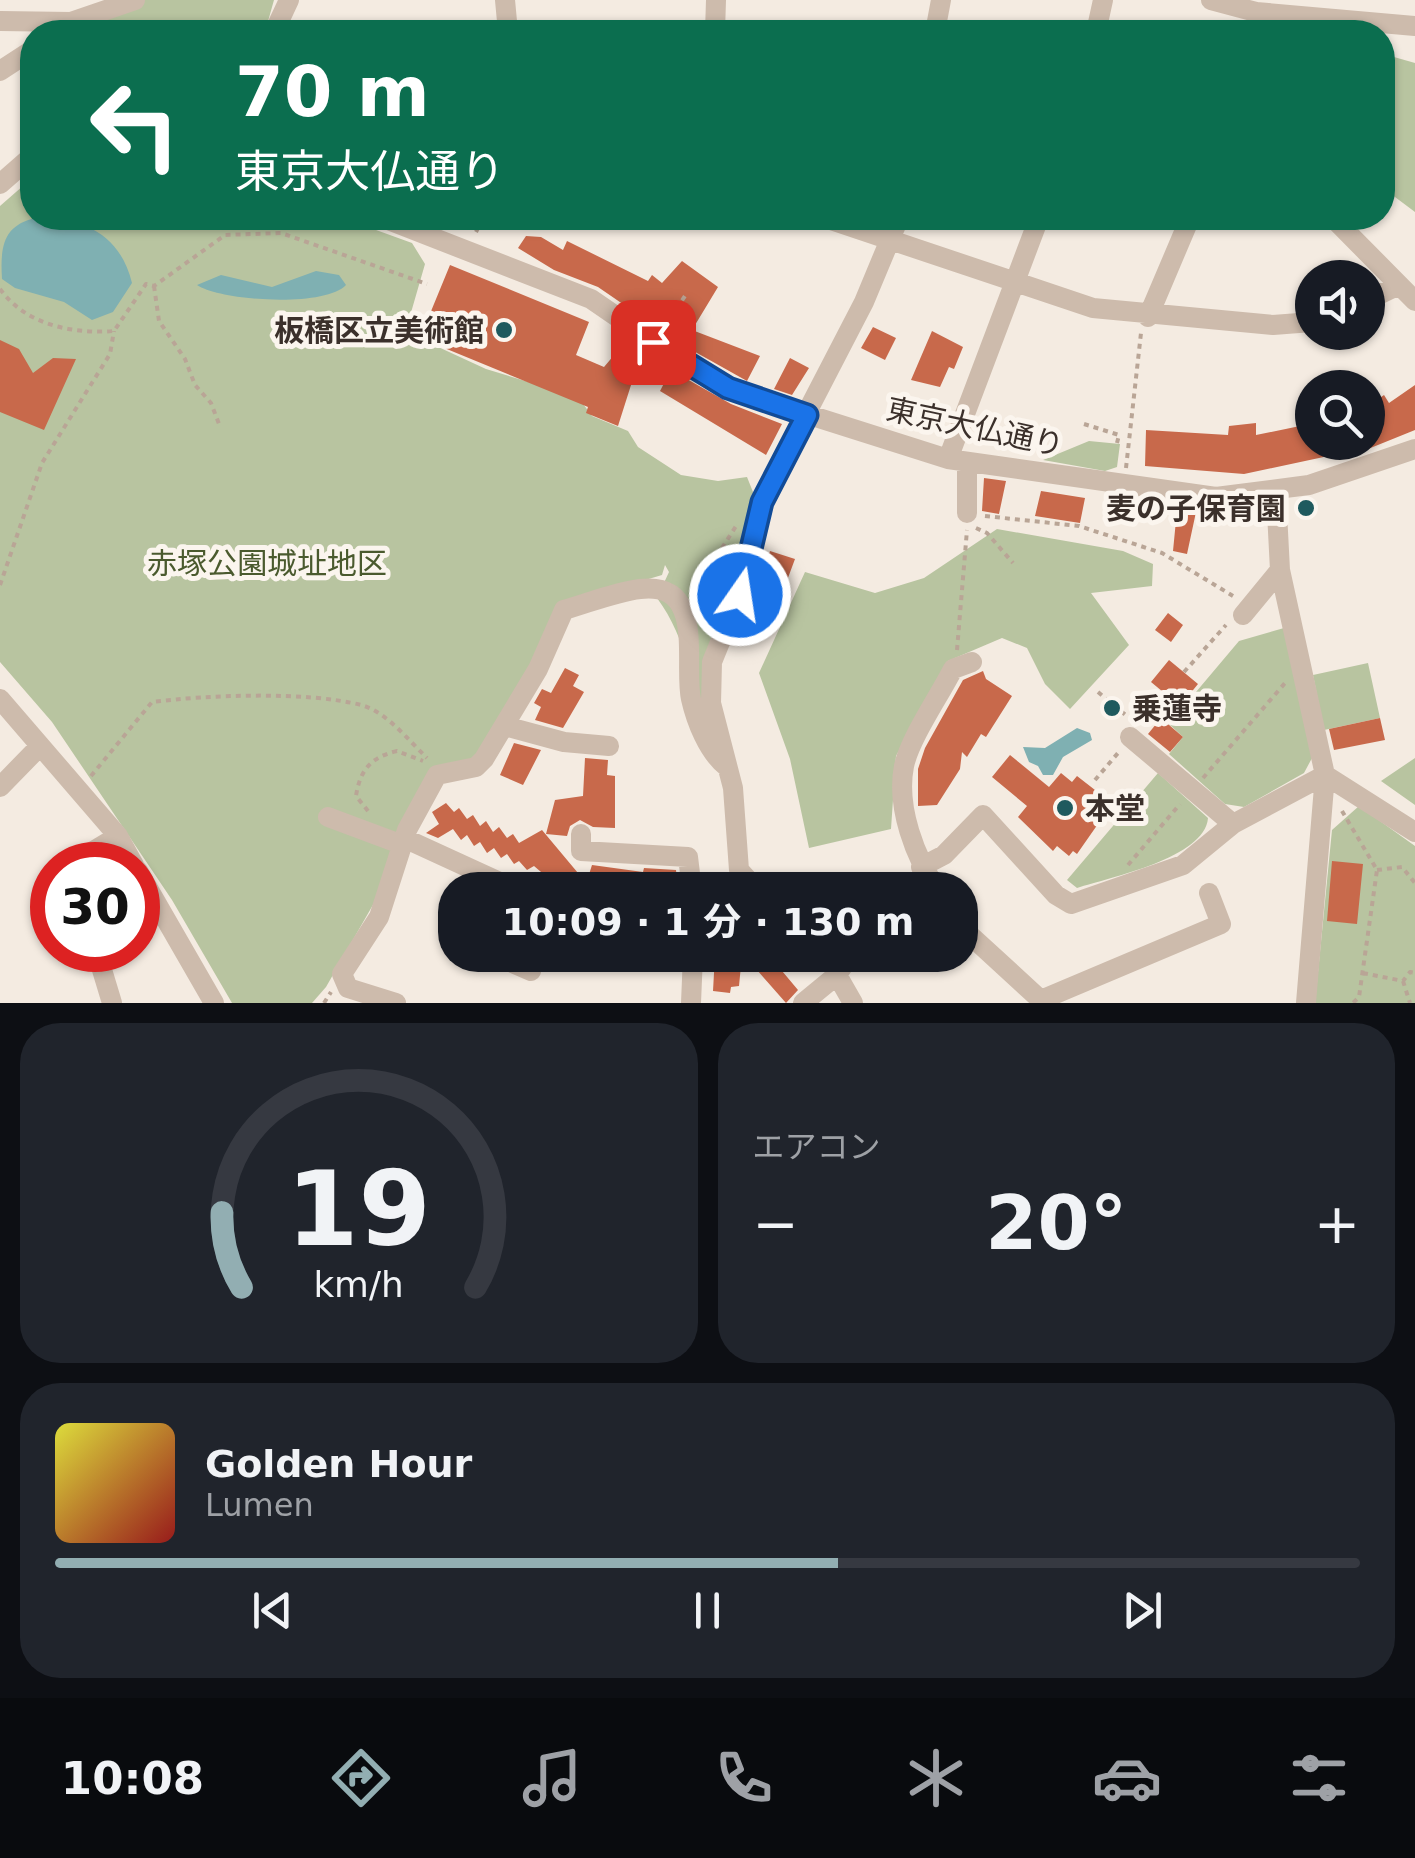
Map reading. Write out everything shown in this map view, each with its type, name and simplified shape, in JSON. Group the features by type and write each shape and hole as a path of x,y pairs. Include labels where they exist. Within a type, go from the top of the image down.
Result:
{"street":[{"path":"82,20 135,0"},
{"path":"1211,0 1256,12 1320,20"},
{"path":"0,184 20,166"},
{"name":"東京大仏通り","path":"414,230 592,299 728,388 958,460 1123,487 1216,497 1276,493 1415,449"},
{"path":"859,230 1094,308 1273,326 1295,324"},
{"path":"740,872 734,788 711,703 712,662 746,578 762,502 895,230"},
{"path":"967,513 958,460 1033,230"},
{"path":"1146,316 1185,230"},
{"path":"1345,230 1415,301"},
{"path":"1385,292 1400,285"},
{"path":"1276,493 1280,570 1326,775 1306,1003"},
{"path":"1246,611 1280,570"},
{"path":"396,1003 348,988 341,981 348,963 379,917 404,842 440,774 476,767 505,726 564,610 642,588 676,601 690,626 690,697 712,756 726,766"},
{"path":"925,872 904,799 904,764 954,668 964,661"},
{"path":"0,700 121,842"},
{"path":"505,726 564,742 609,746"},
{"path":"1135,732 1234,824"},
{"path":"0,788 40,746"},
{"path":"922,867 944,855 983,815 1056,894 1071,904 1183,865 1234,824 1326,775"},
{"path":"1326,775 1415,832"},
{"path":"328,818 404,842 475,872"},
{"path":"581,834 580,851 688,858 690,872"},
{"path":"108,842 118,836"},
{"path":"978,941 1043,1002 1221,924 1208,893"},
{"path":"160,910 214,1003"},
{"path":"978,928 1001,960"},
{"path":"103,972 112,1003"},
{"path":"691,1003 692,972"},
{"path":"804,1003 839,972"},
{"path":"837,975 854,1003"}],"path":[{"path":"0,586 42,464 110,354 114,330 146,284 154,286 225,236 281,233 427,284"},
{"path":"154,286 159,321 185,360 195,384 211,403 219,424"},
{"path":"0,289 22,313 80,334 114,330"},
{"path":"660,332 685,296"},
{"path":"1123,487 1146,316"},
{"path":"1084,424 1114,432 1119,435 1116,443"},
{"path":"676,601 690,599 730,529 762,502"},
{"path":"967,513 1079,526 1162,552 1246,611"},
{"path":"964,661 966,524 988,533 1013,563"},
{"path":"1184,672 1212,638"},
{"path":"1098,692 1135,732"},
{"path":"79,791 152,702 189,698 256,696 363,705 387,720 440,774"},
{"path":"376,816 356,796 359,778 380,754 408,752 440,774"},
{"path":"1338,804 1377,870 1359,997 1353,1003"},
{"path":"1377,870 1402,868 1415,882"},
{"path":"1362,972 1403,981"},
{"path":"1403,981 1410,972 1415,973"},
{"path":"1403,981 1410,1003"}],"green space":[{"path":"129,0 274,0 268,20 97,20"},
{"path":"1395,57 1415,63 1415,212 1395,197"},
{"name":"赤塚公園城址地区","path":"20,188 20,230 376,230 412,243 425,264 408,323 410,334 486,369 578,397 592,416 628,431 638,447 681,475 718,481 747,477 755,497 705,740 683,648 657,598 669,572 665,565 662,575 558,606 527,672 474,761 454,763 326,987 312,1003 232,1003 160,882 160,842 133,842 52,722 0,662 0,206"},
{"path":"1089,441 1120,444 1117,467 1105,471 1043,460"},
{"path":"997,529 1123,551 1153,564 1152,586 1091,593 1129,645 1070,709 1045,684 1027,648 1002,638 948,661 896,756 891,829 809,848 790,759 759,673 805,572 875,593 924,578"},
{"path":"1284,628 1312,758 1304,773 1244,807 1225,804 1169,754 1183,737 1169,724 1239,641"},
{"path":"1368,663 1380,718 1324,730 1313,675"},
{"path":"1415,758 1415,805 1381,781"},
{"path":"1158,773 1208,818 1203,832 1191,844 1154,864 1077,888 1067,880"},
{"path":"1359,806 1415,846 1415,1003 1315,1003 1332,830"}],"water":[{"path":"20,224 20,230 93,230 109,241 119,252 132,283 113,312 92,320 64,302 15,288 2,279 3,247"},
{"path":"316,271 339,275 346,285 317,297 272,300 227,295 197,285 221,275 272,287"},
{"path":"1077,728 1090,733 1092,740 1063,757 1053,775 1043,775 1038,766 1029,762 1023,747 1045,748"}],"building":[{"path":"526,236 541,237 563,250 567,241 648,281 652,275 662,283 682,261 718,287 692,330 760,356 747,381 681,344 598,287 554,270 518,248"},
{"name":"板橋区立美術館","path":"450,265 589,322 576,355 604,367 615,354 638,363 618,426 586,413 588,407 420,338"},
{"path":"873,327 896,338 885,360 861,348"},
{"path":"932,331 963,347 954,369 949,367 940,387 911,380"},
{"path":"0,340 19,349 33,373 53,358 76,359 44,430 0,412"},
{"path":"790,358 809,368 792,395 774,389"},
{"path":"671,370 731,404 782,424 766,455 660,391"},
{"path":"1415,385 1415,430 1385,442 1385,397 1389,403"},
{"path":"1256,423 1256,435 1295,427 1295,460 1310,460 1244,474 1145,466 1146,430 1228,435 1229,426"},
{"path":"984,478 1006,481 999,514 982,511"},
{"path":"1041,491 1085,498 1080,523 1035,516"},
{"path":"1177,510 1196,512 1187,554 1173,551"},
{"path":"770,551 795,559 779,602 755,593"},
{"path":"1168,613 1183,625 1171,642 1155,630"},
{"path":"1169,660 1198,684 1180,706 1151,682"},
{"path":"565,668 579,675 573,686 584,692 563,728 535,720 541,707 534,703 542,689 551,693"},
{"path":"983,671 986,679 1012,696 986,737 981,734 967,757 962,752 960,769 937,805 918,806 918,769 925,748 963,680"},
{"path":"1161,718 1183,737 1170,752 1148,734"},
{"path":"1380,718 1385,740 1334,750 1329,729"},
{"path":"514,743 541,750 523,785 500,775"},
{"name":"本堂","path":"1010,755 1049,787 1061,773 1072,782 1077,776 1104,797 1099,804 1107,811 1077,854 1073,851 1069,856 1057,846 1053,851 1018,817 1027,806 992,777"},
{"path":"585,758 608,760 607,775 615,776 615,828 593,827 580,820 570,826 567,836 546,834 555,800 583,796"},
{"path":"446,803 454,812 459,808 467,819 473,815 480,826 486,821 493,832 499,827 507,838 513,834 519,843 542,830 577,872 541,872 534,866 527,870 519,861 514,864 507,854 501,858 494,848 487,853 480,842 474,846 467,835 461,840 453,829 438,838 426,833 439,824 432,812"},
{"path":"1332,861 1363,864 1357,924 1327,921"},
{"path":"592,865 643,872 590,872"},
{"path":"644,868 676,872 643,872"},
{"path":"714,972 740,972 739,986 731,987 730,993 713,991"},
{"path":"759,972 783,972 798,990 786,1003"}],"place":[{"name":"板橋区立美術館","path":"504,330"},
{"name":"麦の子保育園","path":"1306,508"},
{"name":"乗蓮寺","path":"1112,708"},
{"name":"本堂","path":"1065,808"}],"route":[{"path":"653,342 728,388 807,415 762,502 740,595"}]}
